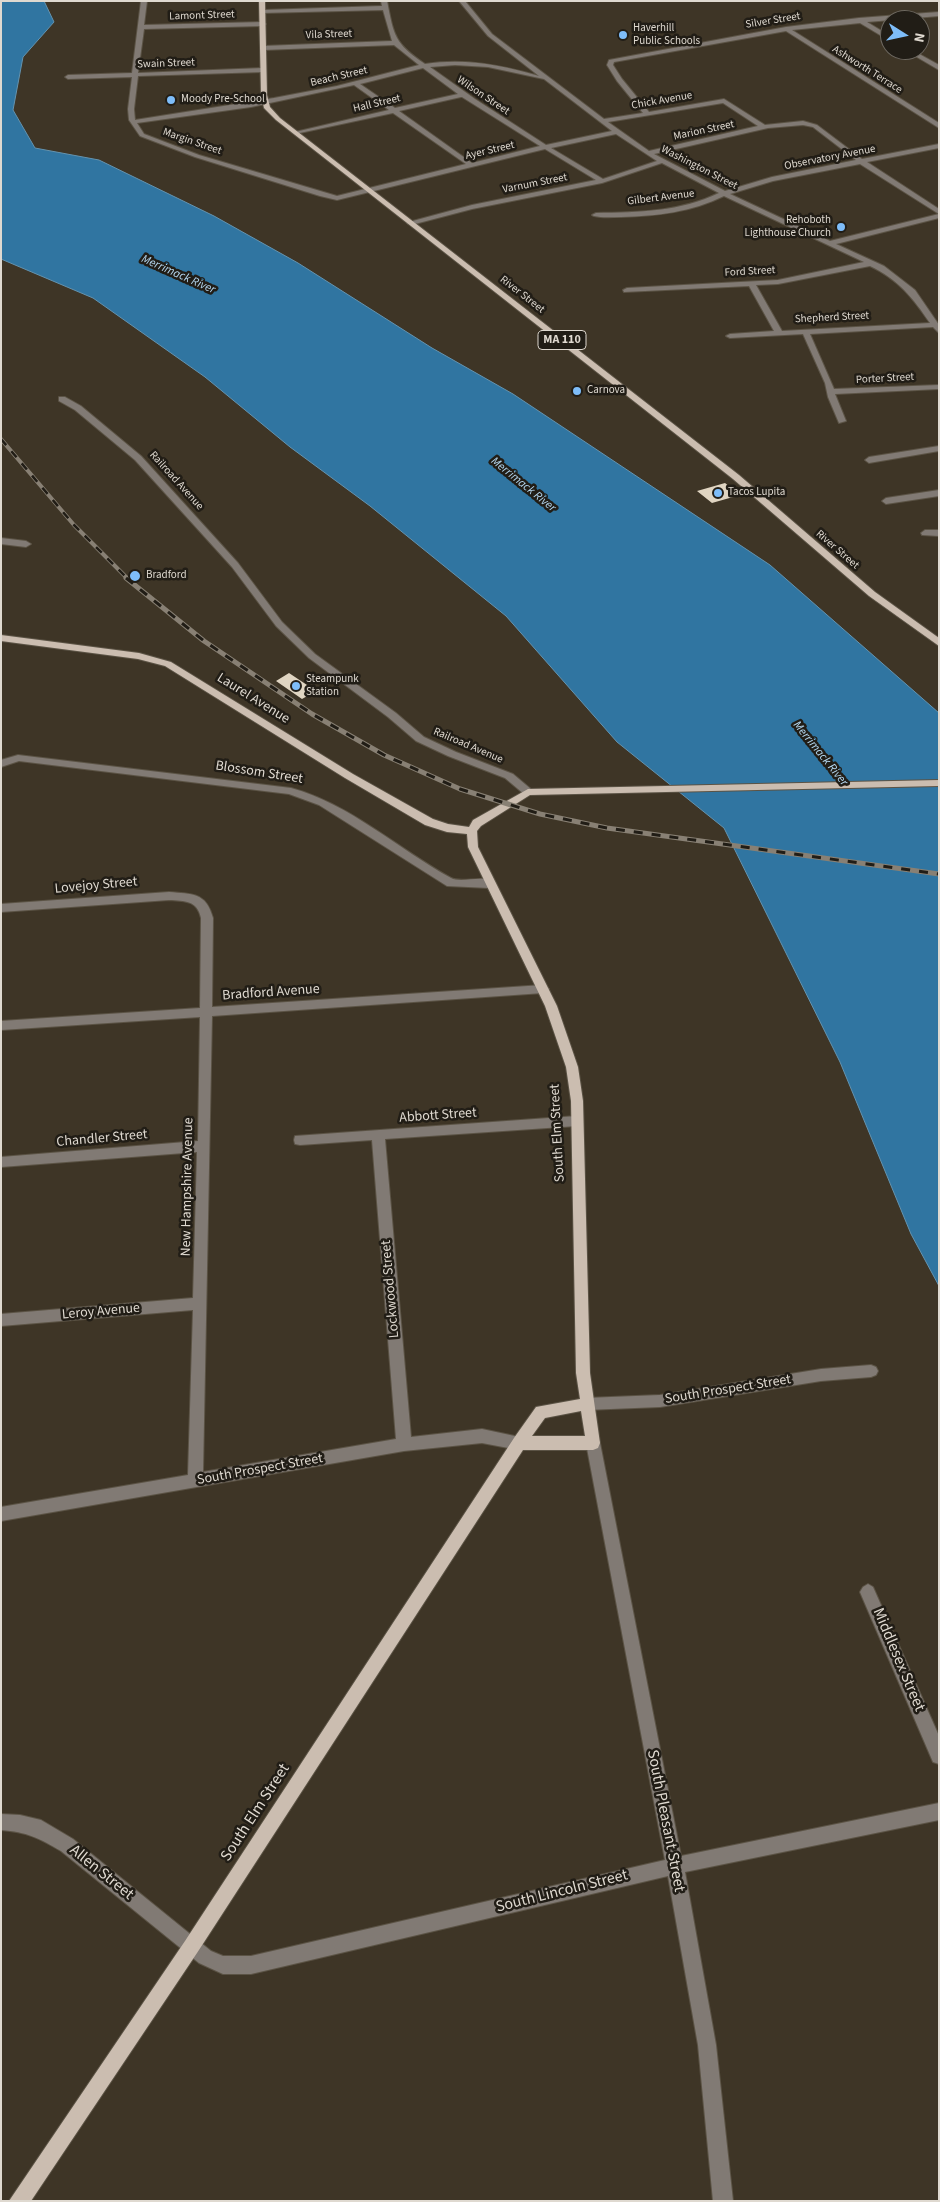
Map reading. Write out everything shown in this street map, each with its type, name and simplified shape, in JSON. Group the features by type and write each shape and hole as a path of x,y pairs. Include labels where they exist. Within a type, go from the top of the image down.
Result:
{"main road":[{"path":"262,1 263,70 266,102"},
{"name":"River Street","path":"266,102 267,108 278,119 736,477 872,594 939,643"},
{"name":"Laurel Avenue","path":"1,638 139,656 168,664 349,776 429,822 447,828 472,831"},
{"path":"472,831 477,823 528,792 939,783"},
{"name":"South Elm Street","path":"472,831 473,847 489,884 551,1006 572,1067 577,1101 582,1373 593,1443"},
{"name":"South Elm Street","path":"19,2201 190,1946 541,1412 586,1404"},
{"path":"519,1443 593,1443"}],"street":[{"path":"133,122 131,109 134,75 144,1"},
{"name":"Washington Street","path":"462,1 490,35 617,132 662,161 872,263 912,292 937,328"},
{"path":"263,12 385,5 390,33 396,43"},
{"name":"Silver Street","path":"647,113 619,80 610,65 611,61 786,29 859,20 938,15"},
{"path":"859,20 880,33"},
{"name":"Lamont Street","path":"141,27 263,24"},
{"name":"Ashworth Terrace","path":"786,29 939,126"},
{"name":"Vila Street","path":"263,48 396,43"},
{"name":"Wilson Street","path":"396,43 461,94 544,148 602,181"},
{"path":"925,60 939,68"},
{"name":"Beach Street","path":"133,122 266,102 356,84 425,66 453,63 484,65 517,71 548,80"},
{"name":"Swain Street","path":"68,77 263,70"},
{"path":"356,84 471,165"},
{"name":"Hall Street","path":"297,133 461,94"},
{"name":"Chick Avenue","path":"604,121 724,101 764,127"},
{"name":"Margin Street","path":"133,122 142,135 303,190 337,198 368,189"},
{"name":"Marion Street","path":"648,153 764,127 792,123 815,126 862,162 939,212"},
{"name":"Ayer Street","path":"368,189 617,132"},
{"name":"Observatory Avenue","path":"725,193 772,179 939,146"},
{"name":"Varnum Street","path":"411,223 441,214 620,177 662,161"},
{"name":"Gilbert Avenue","path":"596,215 647,214 678,210 704,203 725,193"},
{"path":"832,243 939,216"},
{"name":"Ford Street","path":"627,290 751,284 798,279 872,263"},
{"path":"751,284 779,333"},
{"name":"Shepherd Street","path":"730,336 805,331 937,328"},
{"path":"805,331 832,392 832,397 842,421"},
{"name":"Porter Street","path":"832,392 939,387"},
{"name":"Railroad Avenue","path":"62,399 78,408 138,458 236,565 279,624 312,656 392,715 420,739 452,754 509,776 528,792"},
{"path":"869,460 939,448"},
{"path":"886,502 939,493"},
{"path":"926,533 939,533"},
{"path":"1,541 26,544"},
{"path":"1,756 18,758"},
{"name":"Blossom Street","path":"1,764 18,758 291,791 323,803 450,883 489,884"},
{"name":"Lovejoy Street","path":"1,908 169,896 194,898"},
{"name":"New Hampshire Avenue","path":"194,898 204,906 207,918 207,1012 195,1481"},
{"name":"Bradford Avenue","path":"1,1026 543,989"},
{"name":"Abbott Street","path":"300,1140 577,1121"},
{"name":"Lockwood Street","path":"378,1135 404,1444"},
{"name":"Chandler Street","path":"1,1162 204,1146"},
{"name":"Leroy Avenue","path":"1,1320 200,1303"},
{"name":"South Prospect Street","path":"586,1404 660,1400 821,1375 870,1371"},
{"name":"South Prospect Street","path":"1,1514 404,1444 482,1436 519,1443"},
{"name":"South Pleasant Street","path":"593,1443 707,2045 723,2201"},
{"name":"Middlesex Street","path":"868,1592 939,1756"},
{"name":"South Lincoln Street","path":"190,1946 223,1965 251,1965 520,1903 674,1865 939,1811"},
{"name":"Allen Street","path":"1,1822 20,1823 41,1829 67,1845 190,1946"}],"water":[{"name":"Merrimack River","path":"1,1 44,1 54,22 23,57 13,110 35,148 99,160 214,216 298,263 432,348 513,394 770,565 939,713 939,1286 911,1234 840,1062 724,828 617,742 506,616 370,506 290,447 205,377 93,298 1,259"}],"building":[{"name":"Tacos Lupita","path":"725,483 740,495 712,503 697,491"},
{"name":"Steampunk Station","path":"289,673 316,691 302,699 276,681"}],"railway":[{"path":"1,439 74,525 128,579"},
{"path":"126,578 204,641 312,714 384,755 460,789 540,814 607,828 939,874"}],"place":[{"name":"Haverhill Public Schools","path":"623,35"},
{"name":"Moody Pre-School","path":"171,100"},
{"name":"Rehoboth Lighthouse Church","path":"841,227"},
{"name":"Carnova","path":"577,391"},
{"name":"Tacos Lupita","path":"718,493"},
{"name":"Bradford","path":"135,576"},
{"name":"Steampunk Station","path":"296,686"}]}
